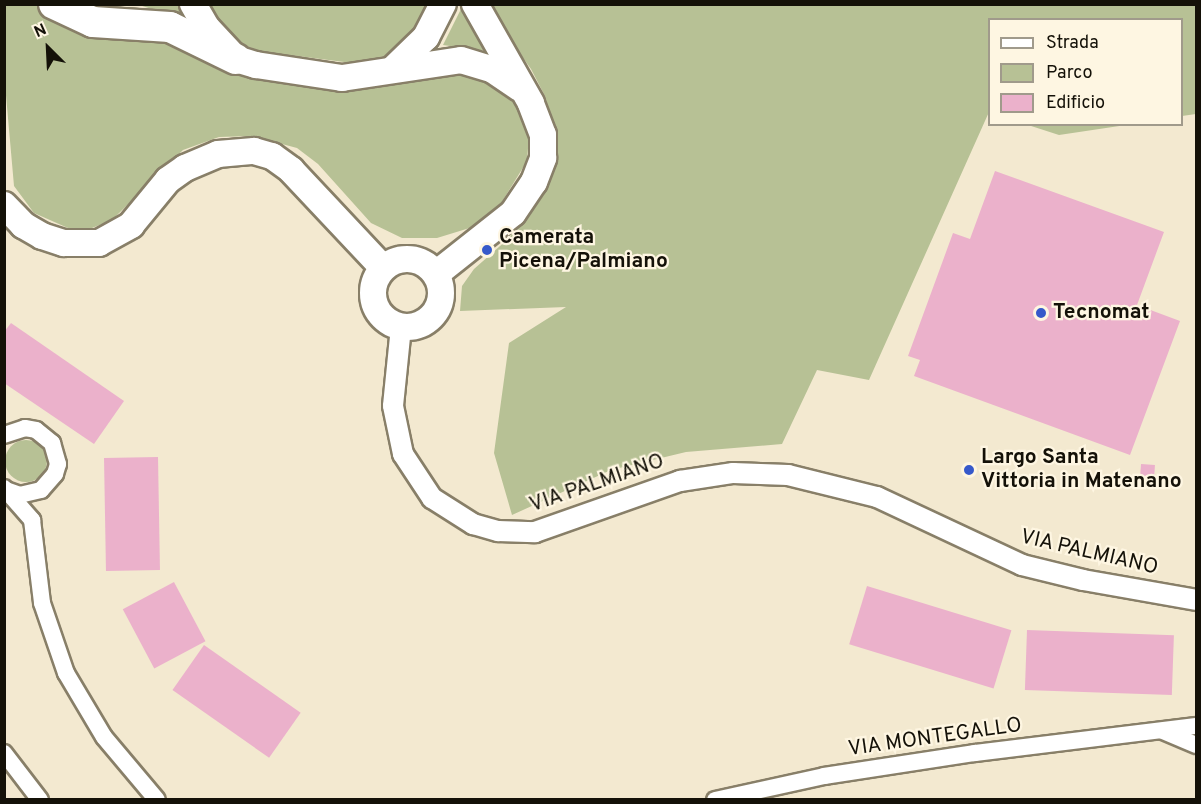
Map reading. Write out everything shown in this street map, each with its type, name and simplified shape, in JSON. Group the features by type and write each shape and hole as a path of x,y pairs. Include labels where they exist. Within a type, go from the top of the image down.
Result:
{"highway":[{"path":"54,4 93,22 170,27 236,58"}],"main road":[{"path":"193,4 207,28 236,58 322,77 354,77 461,60 487,67 520,88"},
{"path":"390,71 426,38 443,4"},
{"path":"436,274 513,213 540,170 543,135 476,4"},
{"path":"4,205 27,228 42,236 64,243 99,243 131,225 168,180 185,168 218,154 259,152 291,170 383,268"},
{"path":"412,258 436,274 442,294 434,315 414,326 401,327 383,317 373,298 373,287 383,268 401,259 412,258"}],"street":[{"name":"VIA PALMIANO","path":"401,327 393,406 403,453 432,498 452,514 480,527 535,532 680,481 726,474 788,475 877,497 1022,565 1083,580 1197,600"},
{"path":"4,435 25,428 36,430 52,443 58,464 32,520 42,603 66,673 104,737 157,800"},
{"path":"7,490 31,494 50,483"},
{"path":"7,490 32,520"},
{"name":"VIA MONTEGALLO","path":"715,800 854,771 1197,726"},
{"name":"VIA MONTEGALLO","path":"1162,731 1197,745"},
{"path":"4,753 40,800"}],"green space":[{"path":"4,5 36,5 65,28 82,33 158,36 227,68 292,85 363,88 432,72 479,73 510,92 529,136 527,161 497,210 476,226 437,238 402,238 371,223 318,164 297,148 252,136 219,137 183,150 112,220 87,230 68,228 34,213 14,186 5,84"},
{"path":"139,5 184,5 194,26 178,17"},
{"path":"203,5 433,5 425,23 391,58 360,64 258,51 236,41"},
{"path":"463,5 493,52 443,45"},
{"path":"485,5 1196,5 1196,114 1183,116 1183,18 988,18 988,114 869,380 817,370 782,444 686,452 611,470 512,515 494,453 509,343 566,307 460,311 462,286 474,269 508,239 531,209 554,137 545,96 531,69"},
{"path":"1031,126 1119,126 1059,135"},
{"path":"26,440 34,441 41,446 46,453 46,469 41,476 34,481 26,482 18,481 11,476 6,469 5,461 6,453 11,446 18,441"}],"building":[{"name":"Tecnomat","path":"995,171 1164,232 1137,305 1180,321 1130,455 914,376 920,360 908,356 953,233 970,239"},
{"path":"11,323 124,401 94,444 4,383 4,332"},
{"path":"158,457 160,570 106,571 104,458"},
{"path":"1141,464 1155,465 1154,481 1140,480"},
{"path":"174,582 205,641 154,668 123,609"},
{"path":"867,586 1011,630 994,688 849,644"},
{"path":"1027,630 1174,635 1172,695 1025,690"},
{"path":"204,645 301,713 269,758 172,690"}],"place":[{"name":"Camerata Picena/Palmiano","path":"487,250"},
{"name":"Tecnomat","path":"1041,313"},
{"name":"Largo Santa Vittoria in Matenano","path":"969,470"}]}
